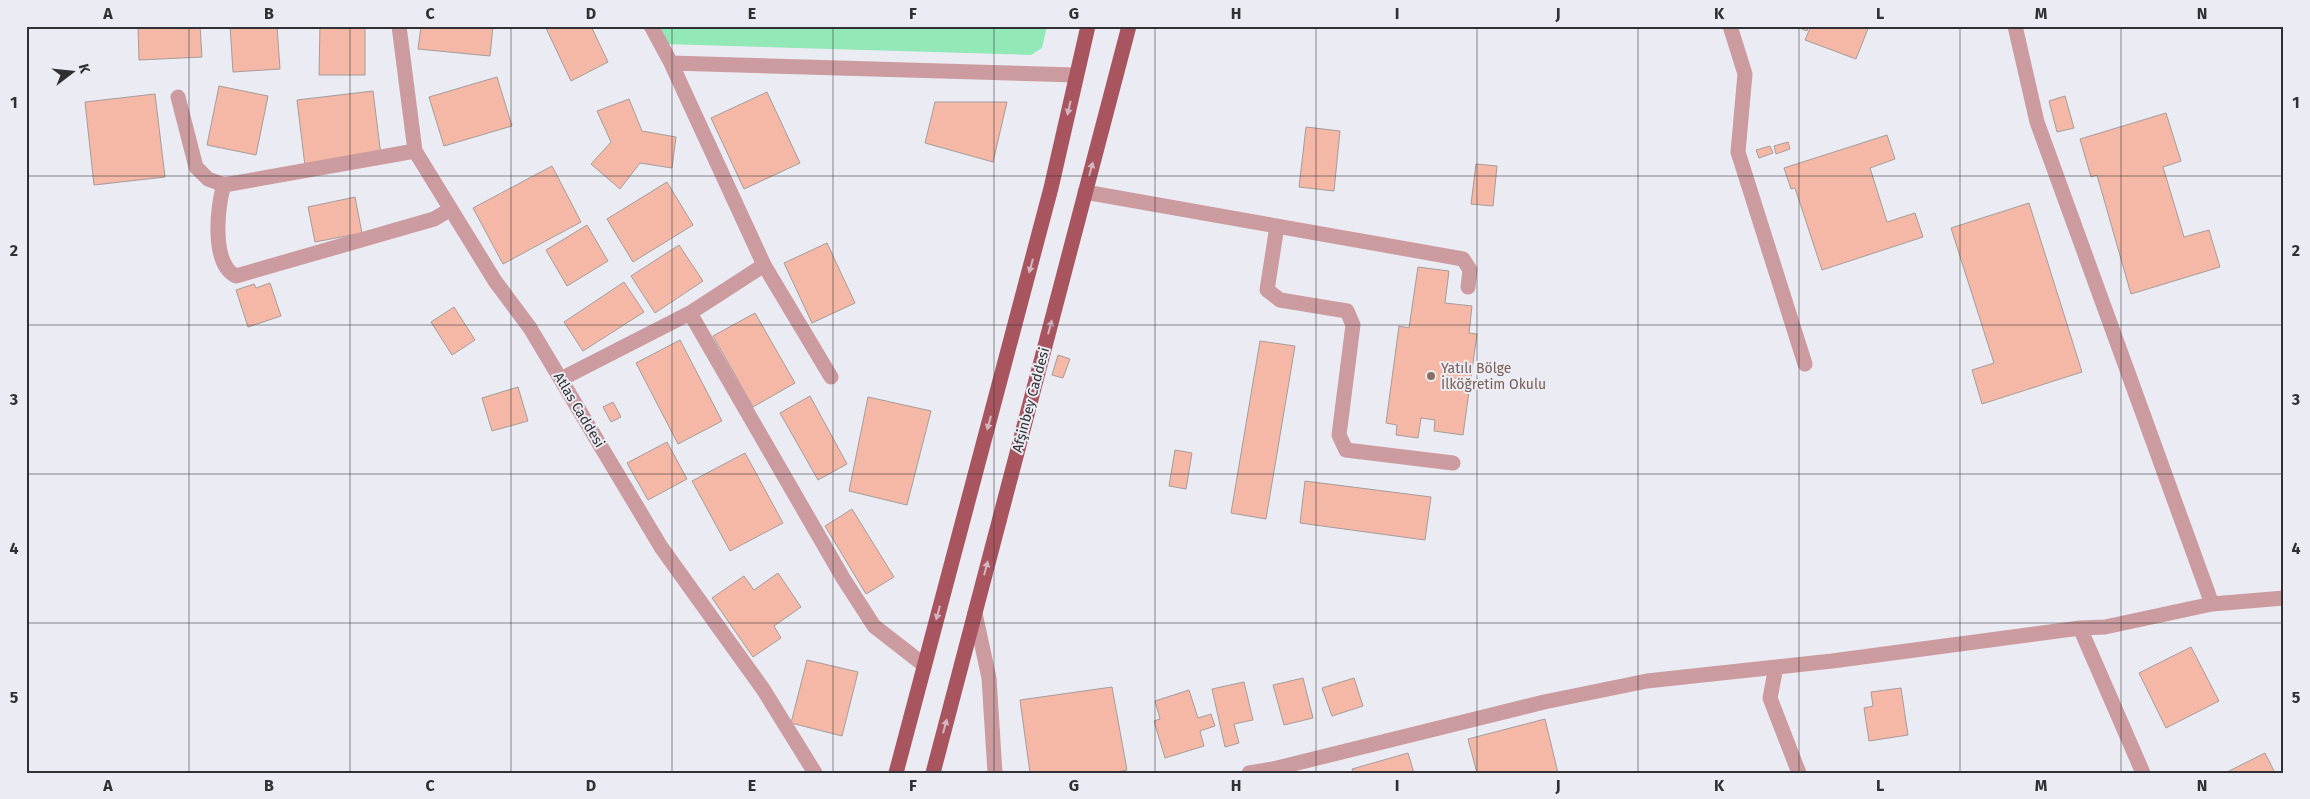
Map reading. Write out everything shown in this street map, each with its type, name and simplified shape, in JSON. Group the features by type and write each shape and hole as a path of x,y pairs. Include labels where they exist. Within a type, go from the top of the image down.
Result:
{"main road":[{"path":"896,773 1051,188 1088,26"},
{"name":"Afşinbey Caddesi","path":"933,773 1129,26"}],"street":[{"name":"Atlas Caddesi","path":"399,26 415,151 495,281 530,328 562,379 661,547 763,689 815,773"},
{"path":"651,26 671,63 764,265 830,377"},
{"path":"1730,26 1745,74 1738,152 1805,364"},
{"path":"2015,26 2037,122 2212,604"},
{"path":"671,63 1076,75"},
{"path":"178,96 196,167 208,179 224,185 415,151"},
{"path":"224,185 218,208 218,237 228,270 236,276 434,219 451,209"},
{"path":"1085,192 1463,259 1470,270 1468,288"},
{"path":"1277,226 1267,290 1280,300 1347,311 1353,325 1339,435 1346,450 1453,463"},
{"path":"562,379 690,313 764,265"},
{"path":"690,313 843,578 874,626 924,665"},
{"path":"1249,773 1273,770 1544,702 1647,681 1776,667 2080,628 2105,627 2212,604 2284,598"},
{"path":"975,613 989,678 995,773"},
{"path":"2080,628 2143,773"},
{"path":"1776,667 1770,698 1799,773"}],"green space":[{"path":"655,26 1047,26 1042,48 1031,55 663,44"}],"building":[{"path":"138,26 200,26 202,57 139,60"},
{"path":"230,26 277,26 280,69 233,72"},
{"path":"320,26 365,26 365,75 319,75"},
{"path":"421,26 493,26 490,56 418,49"},
{"path":"545,26 591,26 608,62 571,81"},
{"path":"1794,26 1808,26 1807,31"},
{"path":"1811,26 1869,26 1856,59 1805,40"},
{"path":"497,77 512,126 444,146 429,97"},
{"path":"219,86 268,96 256,155 207,145"},
{"path":"373,91 381,156 305,166 297,100"},
{"path":"767,92 800,163 744,189 711,118"},
{"path":"155,94 165,177 94,185 85,102"},
{"path":"2065,96 2074,128 2057,132 2049,101"},
{"path":"629,99 642,131 676,137 672,168 640,163 620,189 591,164 611,142 597,111"},
{"path":"935,102 1007,102 993,162 925,143"},
{"path":"2166,113 2181,161 2163,167 2184,237 2209,230 2220,267 2131,294 2097,175 2091,177 2080,139"},
{"path":"1306,127 1340,131 1334,191 1299,187"},
{"path":"1887,135 1895,159 1870,168 1887,222 1915,213 1923,237 1822,270 1795,188 1791,189 1784,168"},
{"path":"1788,142 1790,149 1776,154 1774,146"},
{"path":"1770,146 1773,153 1759,158 1756,150"},
{"path":"1476,164 1497,166 1493,206 1471,204"},
{"path":"552,166 581,222 503,264 473,208"},
{"path":"667,182 693,225 633,262 607,219"},
{"path":"355,197 362,233 315,242 308,207"},
{"path":"2029,203 2082,372 1982,404 1972,370 1994,363 1951,228"},
{"path":"587,225 608,261 567,286 546,250"},
{"path":"827,243 855,303 812,323 784,263"},
{"path":"679,245 703,281 655,313 631,276"},
{"name":"Yatılı Bölge İlköğretim Okulu","path":"1418,267 1449,271 1445,303 1472,306 1469,333 1477,334 1463,435 1434,431 1435,420 1421,418 1418,438 1396,435 1397,425 1386,423 1399,326 1409,328"},
{"path":"624,282 644,312 583,351 564,322"},
{"path":"270,283 281,316 248,327 236,290 254,284 256,288"},
{"path":"454,307 475,340 452,355 431,322"},
{"path":"755,313 795,383 753,407 713,336"},
{"path":"680,340 722,421 678,444 636,363"},
{"path":"1260,341 1295,346 1266,519 1231,513"},
{"path":"1058,355 1070,359 1063,378 1052,375"},
{"path":"518,387 528,421 492,431 482,398"},
{"path":"810,396 847,464 818,480 780,413"},
{"path":"868,397 931,411 907,505 849,491"},
{"path":"613,402 621,417 611,422 603,407"},
{"path":"667,442 687,479 648,500 627,463"},
{"path":"1175,450 1192,453 1186,489 1169,486"},
{"path":"745,453 783,523 730,551 692,481"},
{"path":"1305,481 1431,497 1425,540 1300,523"},
{"path":"852,509 894,577 866,594 825,526"},
{"path":"778,573 801,607 774,626 781,638 753,657 712,598 744,576 754,590"},
{"path":"2191,647 2219,701 2166,728 2139,673"},
{"path":"807,660 858,672 842,736 791,723"},
{"path":"1303,678 1313,718 1284,725 1273,685"},
{"path":"1354,678 1363,706 1332,716 1322,688"},
{"path":"1244,682 1253,720 1234,724 1239,743 1225,747 1212,689"},
{"path":"1112,687 1127,770 1111,773 1030,773 1020,700"},
{"path":"1901,688 1908,735 1869,741 1864,708 1873,706 1871,692"},
{"path":"1189,690 1198,718 1211,714 1215,726 1200,731 1204,746 1165,758 1154,721 1160,719 1155,701"},
{"path":"1545,719 1558,773 1477,773 1468,739"},
{"path":"1408,753 1414,773 1353,773 1352,769"},
{"path":"2265,753 2275,773 2225,773"}],"place":[{"name":"Yatılı Bölge İlköğretim Okulu","path":"1431,376"}]}
